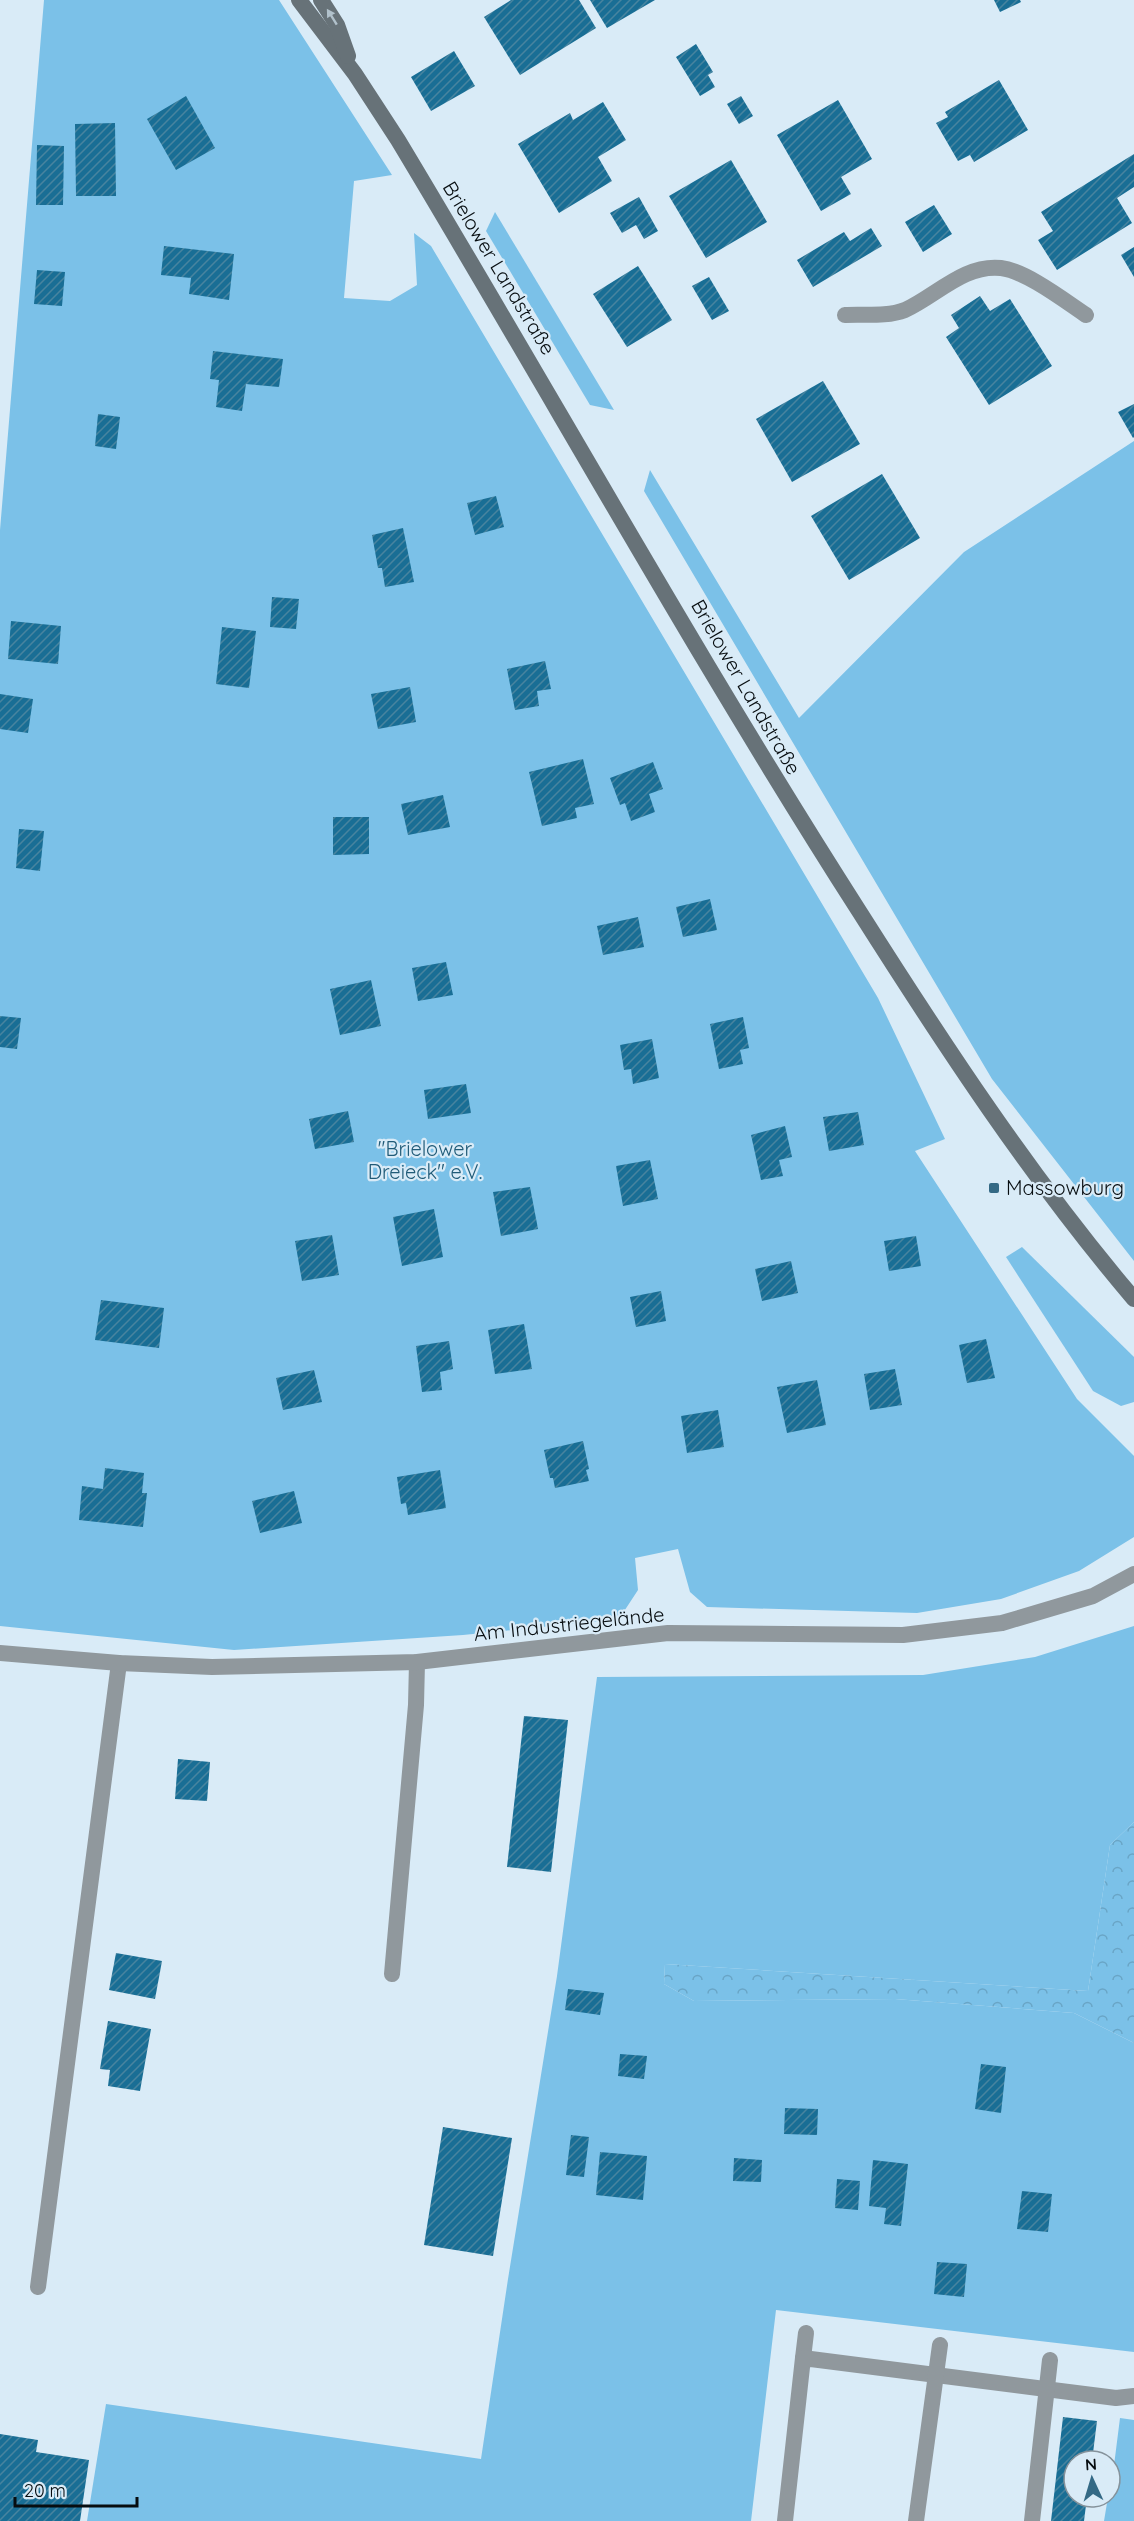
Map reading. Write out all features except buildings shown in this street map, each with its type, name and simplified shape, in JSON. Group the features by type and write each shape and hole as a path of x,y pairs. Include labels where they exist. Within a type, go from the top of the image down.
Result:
{"main road":[{"name":"Brielower Landstraße","path":"299,0 355,74 419,174 780,787 944,1044 1027,1164 1134,1299"},
{"name":"Brielower Landstraße","path":"321,0 337,25 355,74"}],"street":[{"path":"845,315 882,314 903,310 970,272 1001,268 1036,283 1086,315"},
{"name":"Am Industriegelände","path":"0,1653 118,1663 212,1667 417,1662 669,1633 903,1635 1002,1623 1093,1596 1134,1574"},
{"path":"392,1974 416,1705 417,1662"},
{"path":"38,2287 118,1663"},
{"path":"785,2521 806,2333"},
{"path":"916,2521 940,2345"},
{"path":"803,2358 1116,2398 1134,2396"},
{"path":"1032,2521 1050,2360"}],"green space":[{"name":"\"Brielower Dreieck\" e.V.","path":"44,0 279,0 392,175 354,181 344,298 390,301 417,285 414,233 431,246 878,998 945,1139 915,1151 1077,1399 1134,1456 1134,1537 1079,1571 1001,1599 917,1613 707,1607 690,1592 678,1549 635,1558 638,1590 619,1619 463,1635 234,1650 0,1626 0,530"},
{"path":"495,212 614,410 590,405 486,231"},
{"path":"1134,441 1134,1261 992,1079 644,491 650,470 799,718 964,552"},
{"path":"1022,1247 1134,1357 1134,1402 1121,1406 1093,1391 1006,1257"},
{"path":"1134,1626 1134,1822 1110,1845 1088,1991 665,1964 664,1984 694,2001 895,1999 1074,2013 1134,2043 1134,2352 776,2310 751,2521 87,2521 106,2404 481,2459 557,1976 597,1677 923,1675 1035,1657"},
{"path":"1134,1822 1134,2043 1074,2013 895,1999 694,2001 664,1984 665,1964 1088,1991 1110,1845"},
{"path":"1120,2418 1134,2420 1134,2521 1104,2521 1106,2509 1122,2509 1122,2449 1116,2449"}],"place":[{"name":"Massowburg","path":"994,1188"}]}
